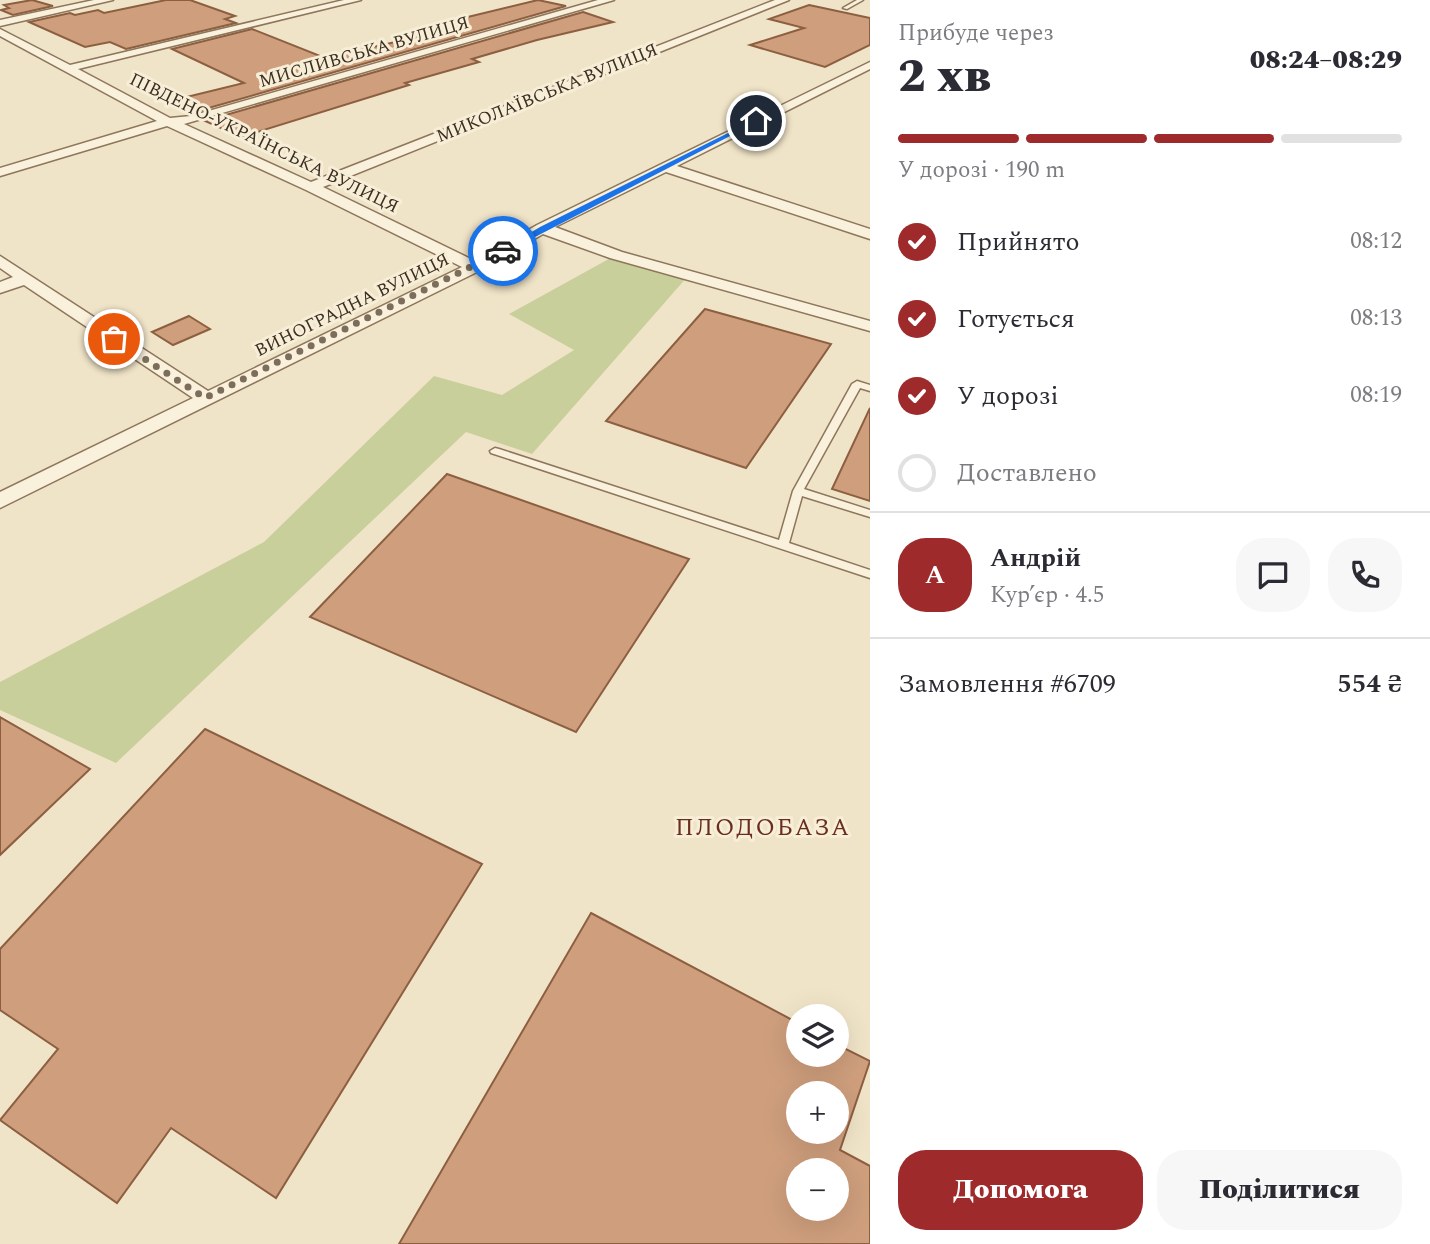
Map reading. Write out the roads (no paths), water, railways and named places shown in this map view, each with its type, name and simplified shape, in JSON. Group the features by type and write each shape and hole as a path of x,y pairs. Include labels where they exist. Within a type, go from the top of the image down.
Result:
{"street":[{"path":"0,23 108,0"},
{"path":"70,68 356,0"},
{"name":"МИСЛИВСЬКА ВУЛИЦЯ","path":"0,172 168,122 192,120 609,0"},
{"name":"МИКОЛАЇВСЬКА ВУЛИЦЯ","path":"311,187 784,0"},
{"name":"ПІВДЕНО-УКРАЇНСЬКА ВУЛИЦЯ","path":"0,32 168,122 311,187 475,267"},
{"name":"ВИНОГРАДНА ВУЛИЦЯ","path":"0,501 475,267 542,228 870,65"},
{"path":"665,167 870,234"},
{"path":"542,228 616,256 870,326"},
{"path":"0,261 205,398"},
{"path":"0,288 24,279"}],"lane":[{"path":"845,8 861,0"},
{"path":"783,545 798,491 857,384 870,388"},
{"path":"495,451 870,574"},
{"path":"798,491 870,514"}],"district":[{"name":"ПЛОДОБАЗА","path":"763,828"}]}
